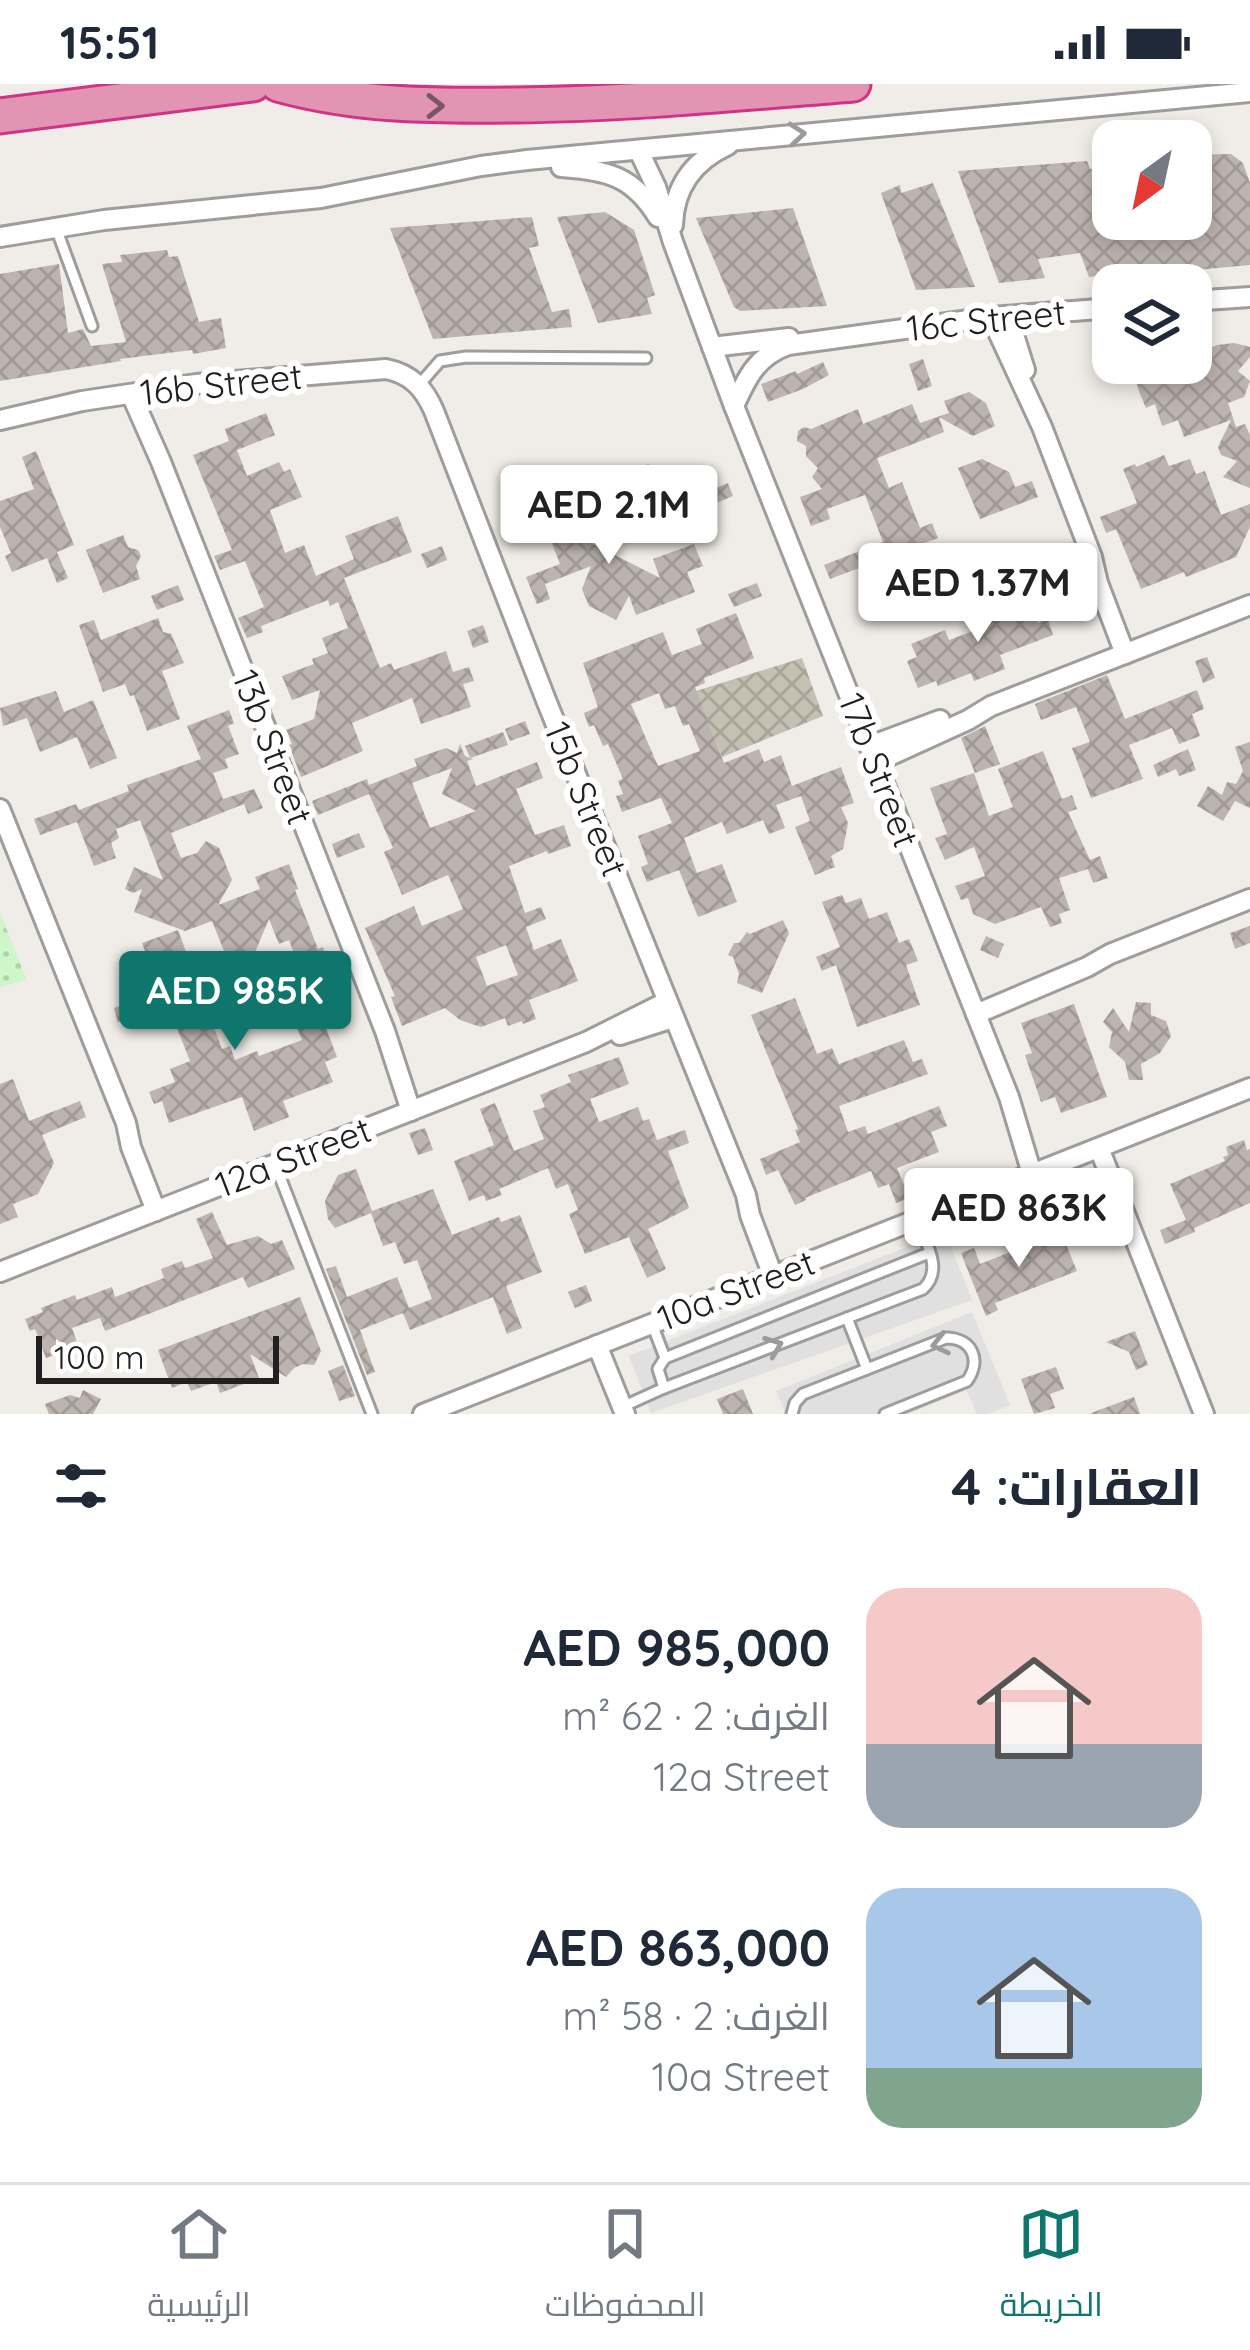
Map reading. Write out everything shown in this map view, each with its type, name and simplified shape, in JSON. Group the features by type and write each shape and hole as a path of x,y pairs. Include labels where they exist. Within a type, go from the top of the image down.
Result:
{"highway":[{"path":"0,116 253,84"},
{"path":"278,84 362,102 424,106 595,103 853,84"}],"street":[{"path":"0,237 104,220 321,198 502,164 1250,92"},
{"path":"673,242 676,200 686,177 704,158 740,140"},
{"name":"17b Street","path":"639,151 734,406 1037,1172"},
{"name":"17b Street","path":"502,164 592,169 614,175 643,196 673,242"},
{"path":"1212,300 1250,297"},
{"name":"16c Street","path":"734,406 753,368 774,350 860,334 1092,310"},
{"path":"999,317 1098,583 1131,651"},
{"name":"16c Street","path":"712,346 825,333 860,334"},
{"name":"16b Street","path":"0,420 82,401 196,384 376,369 395,371 419,385"},
{"name":"15b Street","path":"419,385 430,402 746,1195 750,1215 779,1273"},
{"name":"13b Street","path":"141,393 161,462 385,1030 398,1050 417,1109"},
{"path":"873,754 965,712 1250,605"},
{"path":"0,809 162,1209"},
{"path":"974,1008 1084,960 1250,899"},
{"name":"12a Street","path":"0,1272 586,1042 606,1039 670,1010"},
{"name":"10a Street","path":"423,1414 460,1407 597,1345 1250,1088"},
{"path":"1100,1148 1204,1414"},
{"path":"597,1345 623,1411"}],"lane":[{"path":"56,228 92,326"},
{"path":"419,385 440,361 466,357 646,358"},
{"path":"275,1165 372,1414"},
{"path":"623,1411 664,1388 927,1286 934,1270 917,1220"},
{"path":"664,1388 658,1369 665,1358 929,1253"},
{"path":"847,1318 867,1370"},
{"path":"652,1324 665,1358"},
{"path":"792,1414 803,1394 946,1338 960,1339 974,1354 974,1369 967,1381 886,1414"}],"shaded area":[{"path":"802,658 823,716 722,757 696,691"},
{"path":"945,1232 972,1300 651,1413 629,1356"},
{"path":"972,1312 1010,1405 977,1414 966,1390 908,1414 786,1414 776,1391"}],"green space":[{"path":"0,913 27,980 0,987"}],"building":[{"path":"1212,154 1231,154 1243,163 1250,183 1250,265 1212,269 1212,264 1092,264 1089,277 1080,253 1038,259 1045,278 999,283 958,171 1087,161 1092,169 1092,240 1212,240"},
{"path":"933,183 975,287 916,290 881,193 900,185 901,193"},
{"path":"793,208 827,306 740,311 734,307 696,218"},
{"path":"605,212 634,230 655,295 647,298 652,314 598,323 557,217"},
{"path":"532,217 539,246 529,248 552,312 569,309 572,327 433,339 390,228"},
{"path":"167,250 169,257 178,256 199,322 221,318 226,348 120,359 0,381 0,274 59,264 68,333 83,329 91,346 126,342 102,264 122,262 120,255"},
{"path":"1234,343 1250,347 1250,357 1238,371 1250,381 1244,397 1228,403 1236,427 1245,424 1250,435 1250,488 1223,477 1237,461 1221,455 1218,447 1231,420 1184,437 1178,420 1162,426 1155,404 1146,408 1137,384 1212,384 1212,347"},
{"path":"923,359 932,386 918,391 909,364"},
{"path":"823,362 829,375 768,402 761,384"},
{"path":"969,392 986,403 995,426 973,436 939,417 944,432 877,458 889,488 902,482 920,528 932,523 938,538 830,579 824,565 883,542 865,495 827,509 830,519 811,526 800,497 822,489 812,477 818,468 806,456 806,446 797,441 798,431 858,409 863,424 912,404 920,423 949,413 944,401"},
{"path":"266,413 275,435 237,450 247,476 279,462 284,472 290,469 302,497 270,510 285,553 304,545 316,576 354,559 345,536 398,516 412,552 344,578 380,668 391,663 394,670 446,651 453,672 469,667 474,681 463,684 471,707 421,724 412,698 352,723 363,751 301,777 286,730 314,719 320,690 292,700 282,676 314,664 312,659 328,653 322,638 348,628 338,602 330,606 328,600 261,626 263,632 247,638 238,618 264,607 245,561 220,570 214,556 232,550 193,455 229,441 225,429"},
{"path":"36,451 74,545 57,552 68,578 57,583 47,558 12,572 5,556 11,553 0,527 0,501 34,489 22,457"},
{"path":"1164,455 1169,466 1190,459 1196,474 1205,471 1221,515 1250,504 1250,527 1236,557 1141,589 1116,529 1106,533 1100,517 1137,503 1123,469"},
{"path":"982,459 1009,472 1015,487 1032,481 1038,497 980,519 958,468"},
{"path":"649,464 658,488 649,505 658,527 632,537 627,525 633,523 614,475"},
{"path":"728,483 733,496 697,511 692,498"},
{"path":"557,492 571,528 601,516 609,536 591,543 660,578 653,559 694,544 703,566 687,572 695,592 636,615 629,596 616,620 589,606 582,589 591,566 545,584 550,599 537,604 526,577 560,564 535,500"},
{"path":"123,535 128,547 141,556 136,566 140,579 103,593 86,550"},
{"path":"442,546 447,560 427,568 421,554"},
{"path":"757,583 762,596 734,607 728,594"},
{"path":"178,585 184,600 157,610 151,596"},
{"path":"1028,596 1038,623 1048,619 1053,635 1000,655 1005,669 974,681 971,673 918,688 907,661 917,657 911,644 945,630 949,640 984,627 979,614"},
{"path":"736,613 754,658 704,678 705,683 695,687 724,763 759,749 764,762 781,755 792,786 841,767 854,803 841,807 848,823 843,849 831,856 835,867 815,875 795,827 810,821 801,796 776,805 785,828 769,834 763,820 727,834 722,822 684,838 697,873 722,864 737,902 698,917 679,870 647,882 641,867 648,864 638,836 672,823 661,798 622,812 616,796 623,794 618,781 623,779 608,744 603,746 584,713 598,707 583,663 663,632 672,655 702,644 696,629","holes":["659,693 665,709 675,706 700,751 658,766 631,704"]},
{"path":"158,618 184,663 162,671 180,719 147,731 125,684 103,692 79,625 94,620 101,640"},
{"path":"483,625 489,642 473,648 467,631"},
{"path":"1207,657 1215,678 1203,683 1195,661"},
{"path":"1107,675 1125,719 1197,690 1204,709 1192,714 1200,736 1179,744 1172,728 1129,745 1143,779 1091,798 1072,748 1090,742 1076,707 1041,720 1035,704"},
{"path":"56,691 64,712 93,700 117,758 90,769 77,737 40,752 27,718 3,726 0,708"},
{"path":"229,710 234,723 228,726 239,754 225,759 228,768 213,773 223,799 254,789 263,808 248,814 244,804 171,833 181,858 197,853 206,841 219,848 232,880 218,905 260,889 255,877 289,864 332,979 239,1022 229,997 301,972 289,940 279,944 269,919 253,957 230,966 212,921 185,931 134,912 142,889 133,893 125,889 134,867 163,880 140,820 116,829 119,838 111,843 116,858 94,866 77,822 40,835 34,819 76,804 79,810 129,791 127,785 201,759 187,726"},
{"path":"525,721 530,734 510,741 505,729"},
{"path":"985,726 1000,764 975,773 961,738"},
{"path":"503,732 508,745 470,758 465,746"},
{"path":"1250,742 1250,808 1235,801 1223,821 1197,806 1208,786 1222,795 1227,782 1236,784 1243,771 1235,747"},
{"path":"460,744 465,756 473,759 467,761 476,786 537,762 543,778 516,789 535,835 564,825 571,846 509,866 525,913 541,907 546,919 526,927 534,950 561,939 578,981 529,1000 536,1019 523,1024 508,1026 505,1018 481,1027 460,1020 445,1008 402,1026 391,997 395,996 365,928 414,906 422,926 463,909 448,875 402,895 384,852 393,848 369,794 318,815 312,801 367,779 369,785 417,766 414,759 446,748 457,753","holes":["452,768 442,794 476,811 430,828 412,783","506,945 518,975 487,986 476,957"]},
{"path":"1188,749 1196,770 1179,776 1176,769 1158,777 1153,765"},
{"path":"1043,751 1062,799 1072,795 1077,809 1068,812 1090,860 1100,856 1108,878 1093,883 1088,869 1059,878 1070,910 1059,914 1062,923 1050,927 1041,907 995,924 973,914 968,898 961,900 955,886 985,876 974,847 945,860 935,838 947,834 930,788 974,773 989,816 1013,807 998,769"},
{"path":"359,833 365,847 337,858 332,844"},
{"path":"842,895 846,903 861,898 869,919 887,912 899,943 909,939 918,961 906,965 920,1005 857,1027 836,965 822,971 816,957 840,947 822,902"},
{"path":"783,920 789,933 762,993 737,983 739,974 728,955 734,943 747,932"},
{"path":"1250,926 1250,943 1235,949 1230,933"},
{"path":"178,930 222,1049 230,1046 235,1060 302,1040 294,1020 340,1004 344,1015 324,1023 337,1057 325,1062 333,1082 283,1101 289,1117 254,1131 242,1097 169,1123 162,1101 154,1104 149,1092 175,1082 170,1069 190,1061 173,1018 191,1011 180,980 159,988 142,943"},
{"path":"986,936 1004,944 998,958 980,950"},
{"path":"144,998 149,1012 118,1022 114,1008"},
{"path":"795,998 817,1054 832,1048 839,1064 904,1040 913,1062 922,1059 928,1074 839,1106 848,1132 865,1126 868,1134 939,1106 947,1126 931,1132 939,1152 897,1168 909,1198 896,1203 889,1184 878,1188 871,1171 795,1205 778,1170 766,1175 760,1159 800,1142 751,1015"},
{"path":"1136,1002 1151,1003 1151,1015 1166,1021 1171,1036 1160,1053 1141,1064 1143,1080 1129,1080 1125,1062 1109,1047 1112,1032 1103,1022 1113,1008 1129,1032"},
{"path":"1074,1004 1107,1097 1061,1113 1055,1097 1041,1102 1025,1055 1032,1053 1021,1023"},
{"path":"619,1057 629,1084 590,1099 599,1122 638,1107 657,1140 685,1130 689,1143 668,1151 689,1208 648,1229 666,1269 647,1278 629,1237 585,1254 569,1214 578,1210 568,1184 556,1189 548,1168 499,1189 502,1195 469,1201 454,1161 494,1145 480,1109 495,1103 514,1151 544,1139 533,1111 545,1107 540,1095 571,1082 568,1075"},
{"path":"13,1079 29,1121 80,1101 86,1117 42,1135 54,1163 38,1194 13,1204 18,1217 0,1224 0,1084"},
{"path":"425,1128 433,1150 418,1155 409,1133"},
{"path":"1244,1140 1250,1149 1250,1203 1165,1244 1160,1230 1186,1220 1170,1184 1225,1161 1226,1147"},
{"path":"356,1169 372,1211 433,1189 452,1235 499,1217 501,1222 520,1215 542,1272 506,1286 522,1328 507,1334 493,1297 410,1330 403,1313 360,1330 375,1372 367,1375 326,1269 336,1266 347,1297 397,1277 409,1308 432,1299 417,1260 404,1264 395,1242 383,1246 371,1213 335,1228 328,1219 325,1201 338,1175"},
{"path":"212,1212 227,1245 258,1236 271,1244 282,1240 295,1269 248,1288 243,1277 105,1331 100,1318 72,1328 77,1342 46,1358 35,1329 30,1331 25,1319 75,1295 77,1300 112,1287 115,1297 164,1278 161,1269 182,1261 185,1268 213,1258 196,1219"},
{"path":"1061,1232 1077,1271 995,1303 998,1310 986,1316 961,1253 974,1248 980,1264"},
{"path":"586,1285 592,1301 575,1308 568,1292"},
{"path":"300,1297 321,1351 314,1365 303,1364 286,1377 250,1354 259,1378 220,1393 216,1382 191,1391 187,1382 172,1388 158,1350"},
{"path":"1135,1331 1148,1365 1136,1370 1129,1352 1106,1342"},
{"path":"343,1365 355,1396 339,1401 328,1371"},
{"path":"1056,1367 1064,1389 1050,1394 1055,1408 1034,1414 1021,1379"},
{"path":"743,1389 753,1414 723,1414 717,1399"},
{"path":"83,1390 101,1399 93,1414 49,1414 45,1404 70,1395 80,1398"},
{"path":"1134,1397 1140,1414 1091,1413"}]}
